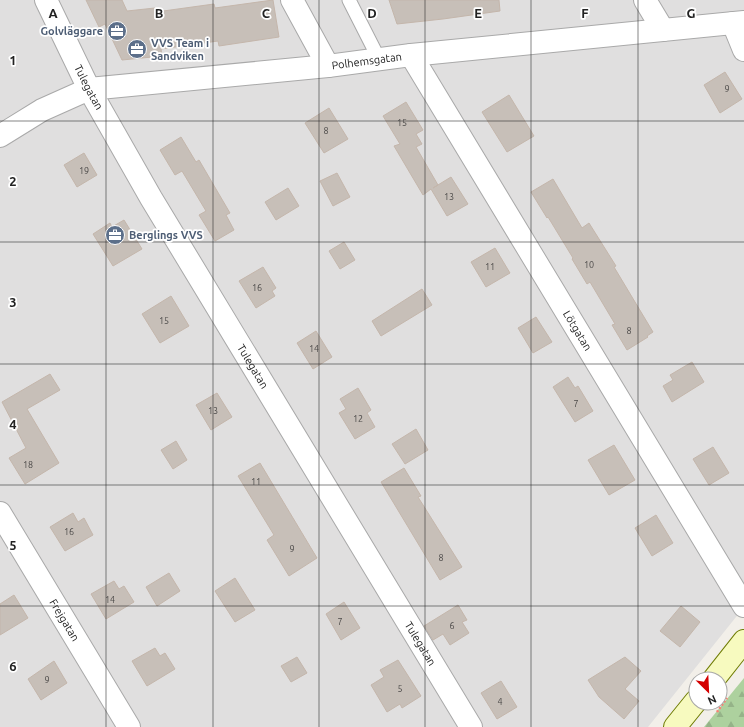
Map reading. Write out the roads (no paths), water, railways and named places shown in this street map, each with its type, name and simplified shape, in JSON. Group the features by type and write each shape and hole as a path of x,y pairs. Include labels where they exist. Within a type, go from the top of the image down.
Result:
{"street":[{"name":"Tulegatan","path":"46,0 89,88 151,198 471,727"},
{"path":"292,0 328,66"},
{"path":"645,0 663,30"},
{"name":"Polhemsgatan","path":"0,136 42,110 89,88 328,66 412,55 738,22"},
{"path":"738,22 744,50"},
{"name":"Lötgatan","path":"412,55 744,606"},
{"name":"Frejgatan","path":"0,513 129,727"},
{"path":"720,671 744,642"},
{"path":"675,727 688,711"}],"lane":[{"path":"349,0 379,59"}],"place":[{"name":"Golvläggare","path":"117,31"},
{"name":"VVS Team i Sandviken","path":"137,49"},
{"name":"Berglings VVS","path":"115,235"}]}
